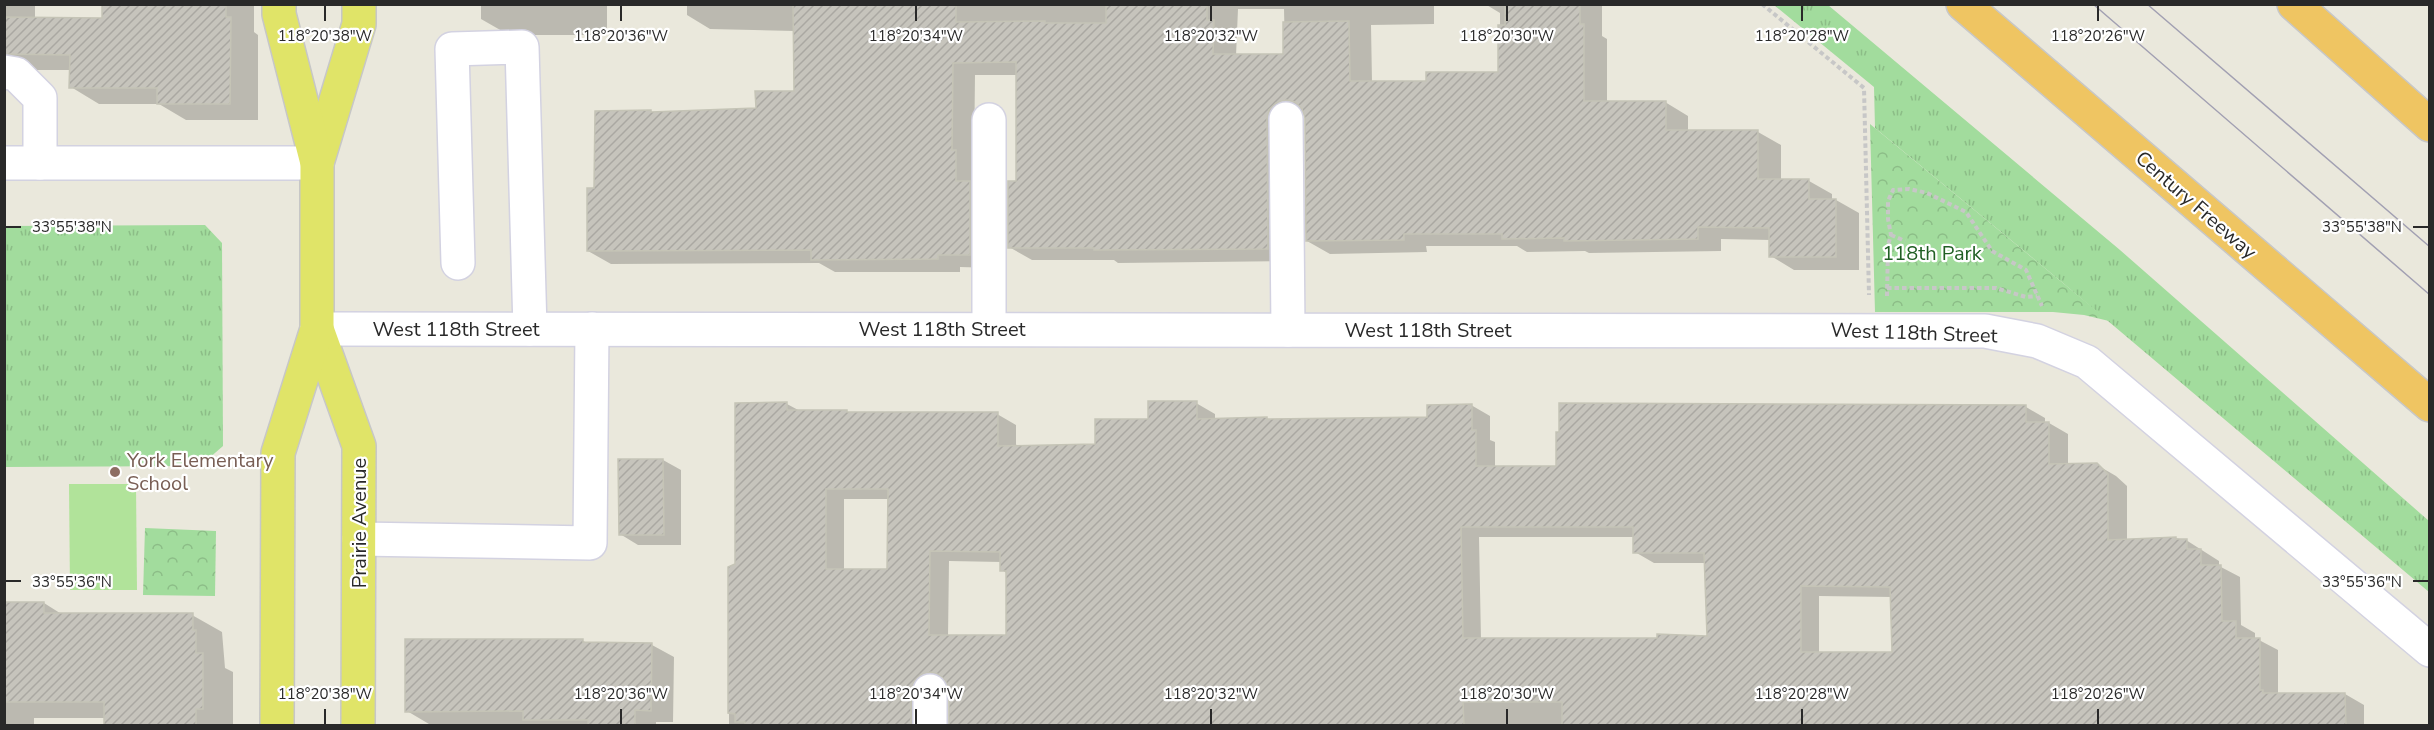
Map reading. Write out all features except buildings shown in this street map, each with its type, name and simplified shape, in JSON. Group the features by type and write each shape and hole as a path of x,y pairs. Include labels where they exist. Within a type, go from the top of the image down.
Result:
{"highway":[{"name":"Century Freeway","path":"1963,4 2430,405"},
{"path":"2294,4 2430,125"}],"main road":[{"name":"Prairie Avenue","path":"277,726 278,453 317,329 317,164 279,14 279,4"},
{"name":"Prairie Avenue","path":"317,164 359,24 359,4"},
{"name":"Prairie Avenue","path":"317,329 359,446 358,726"}],"street":[{"path":"458,263 452,49 522,47 530,329"},
{"path":"4,72 16,74 40,98 40,163"},
{"path":"1286,119 1288,330"},
{"path":"989,120 989,329"},
{"path":"4,163 317,164"},
{"name":"West 118th Street","path":"317,329 1985,331 2037,341 2087,362 2430,650"},
{"path":"359,538 590,543 592,329"},
{"path":"930,691 930,726"}],"path":[{"path":"1762,4 1863,88 1869,279"},
{"path":"1887,304 1888,245 1891,235 1888,201 1893,190 1909,189 1927,193 1966,212 1992,251 2026,270 2045,312"},
{"path":"1891,235 1905,241"},
{"path":"1887,288 1996,288 2026,297 2037,296"}],"green space":[{"path":"1774,5 1828,5 2120,250 2429,521 2429,592 2063,283 1875,128 1874,87"},
{"name":"118th Park","path":"1870,124 2109,321 2084,315 2053,312 1875,312"},
{"path":"205,225 222,243 223,446 200,466 5,467 5,226"},
{"path":"69,484 136,484 137,590 70,590"},
{"path":"145,528 216,531 215,596 143,595"}],"tram line":[{"path":"2093,4 2430,295"},
{"path":"2147,4 2430,247"}],"place":[{"name":"York Elementary School","path":"115,472"}]}
